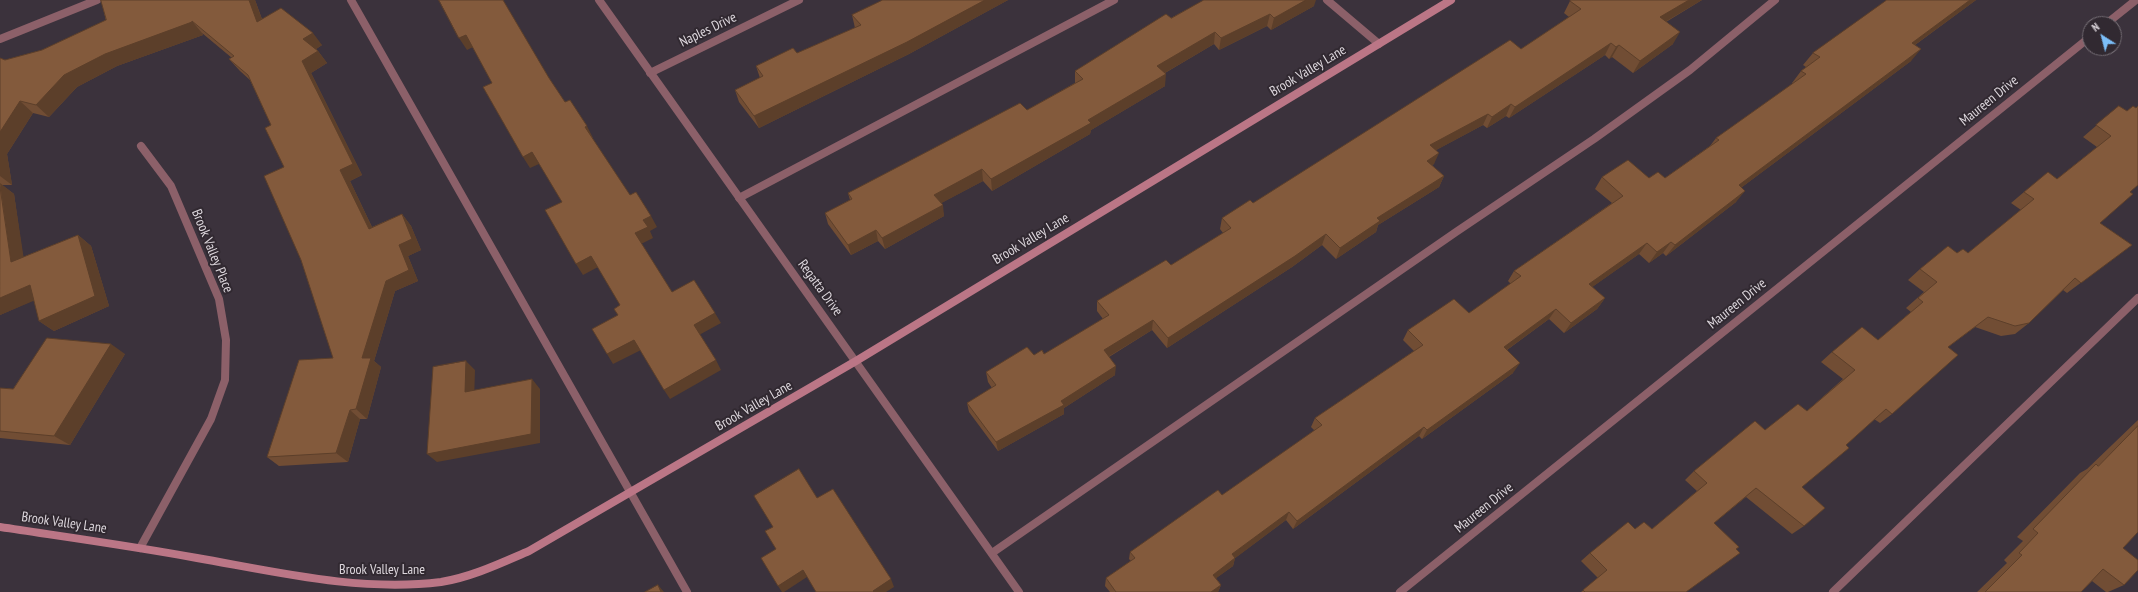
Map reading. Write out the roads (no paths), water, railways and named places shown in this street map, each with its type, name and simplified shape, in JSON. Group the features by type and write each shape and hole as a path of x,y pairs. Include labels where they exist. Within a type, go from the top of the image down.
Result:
{"street":[{"path":"0,38 97,0"},
{"path":"351,0 687,592"},
{"name":"Regatta Drive","path":"599,0 1019,592"},
{"name":"Naples Drive","path":"650,73 799,0"},
{"path":"739,198 1114,0"},
{"path":"1326,0 1379,44"},
{"name":"Brook Valley Lane","path":"0,527 140,548 331,582 384,586 430,583 475,574 530,552 856,361 1451,0"},
{"path":"992,553 1456,232 1594,139 1690,70 1775,0"},
{"path":"2116,16 2136,0"},
{"name":"Maureen Drive","path":"1400,592 2082,43"},
{"name":"Brook Valley Place","path":"140,548 211,418 225,380 226,340 219,299 171,186 141,146"},
{"path":"1833,592 2138,298"}]}
